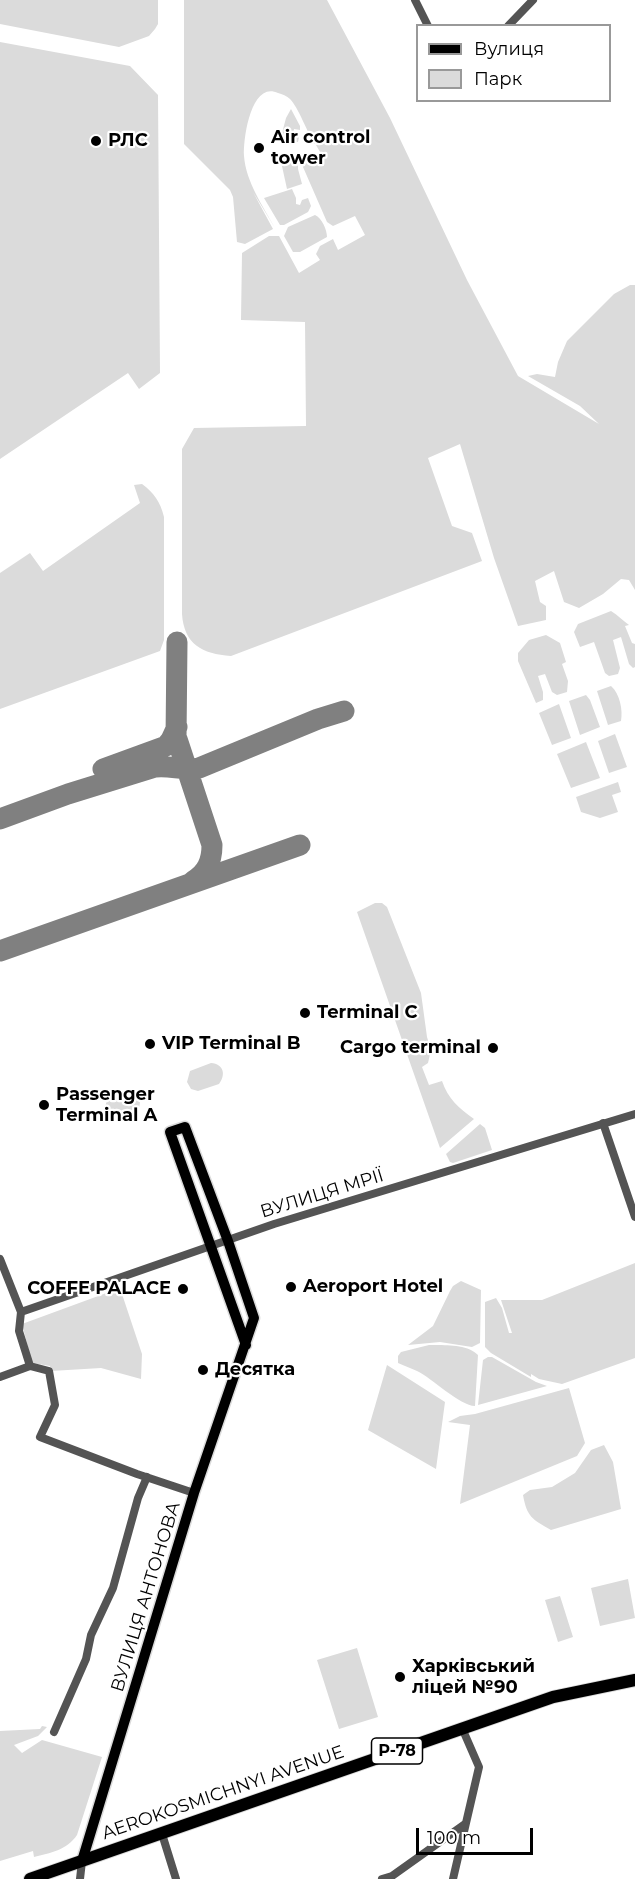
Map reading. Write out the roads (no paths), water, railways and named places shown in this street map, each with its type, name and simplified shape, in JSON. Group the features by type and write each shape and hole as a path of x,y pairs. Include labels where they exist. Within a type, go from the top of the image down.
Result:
{"highway":[{"name":"AEROKOSMICHNYI AVENUE","path":"30,1879 553,1696 635,1680"}],"main road":[{"name":"ВУЛИЦЯ АНТОНОВА","path":"82,1861 194,1493 246,1345 254,1318 185,1127 170,1132 246,1345"}],"street":[{"path":"415,0 427,24"},
{"path":"510,24 533,0"},
{"name":"ВУЛИЦЯ МРІЇ","path":"21,1312 316,1211 635,1113"},
{"path":"603,1123 635,1217"},
{"path":"0,1259 21,1312 19,1331 30,1366"},
{"path":"0,1377 30,1366 49,1371 55,1406 40,1437 194,1493"},
{"path":"54,1732 86,1659 91,1635 113,1588 138,1498 147,1477"},
{"path":"453,1879 479,1767 462,1728"},
{"path":"382,1879 392,1876 465,1824"},
{"path":"162,1834 176,1879"},
{"path":"80,1879 82,1861"}],"place":[{"name":"РЛС","path":"96,141"},
{"name":"Air control tower","path":"259,148"},
{"name":"Terminal C","path":"305,1013"},
{"name":"VIP Terminal B","path":"150,1044"},
{"name":"Cargo terminal","path":"493,1048"},
{"name":"Passenger Terminal A","path":"44,1105"},
{"name":"Aeroport Hotel","path":"291,1287"},
{"name":"COFFE PALACE","path":"183,1289"},
{"name":"Десятка","path":"203,1370"},
{"name":"Харківський ліцей №90","path":"400,1677"}]}
